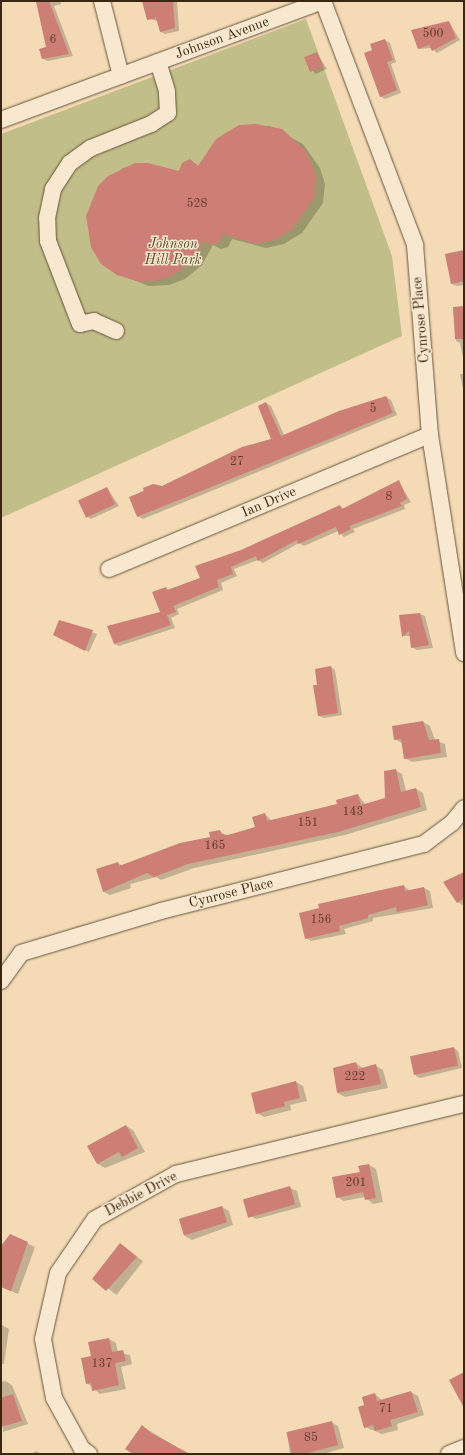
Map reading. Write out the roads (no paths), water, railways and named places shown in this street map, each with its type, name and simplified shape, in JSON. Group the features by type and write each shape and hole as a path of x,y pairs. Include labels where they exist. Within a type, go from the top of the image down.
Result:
{"street":[{"path":"102,1 121,76"},
{"name":"Johnson Avenue","path":"1,120 319,2"},
{"name":"Cynrose Place","path":"319,2 415,244 430,435 464,653"},
{"path":"116,331 94,321 80,324 48,241 47,218 53,189 70,163 91,148 151,124 168,113 167,91 158,62"},
{"name":"Ian Drive","path":"108,569 430,435"},
{"name":"Cynrose Place","path":"1,981 21,953 161,911 424,844 452,823 464,808"},
{"name":"Debbie Drive","path":"89,1454 82,1449 54,1398 43,1339 58,1273 95,1219 176,1174 464,1104"},
{"path":"449,1454 464,1448"}],"park label":[{"name":"Johnson Hill Park","path":"173,252"}]}
